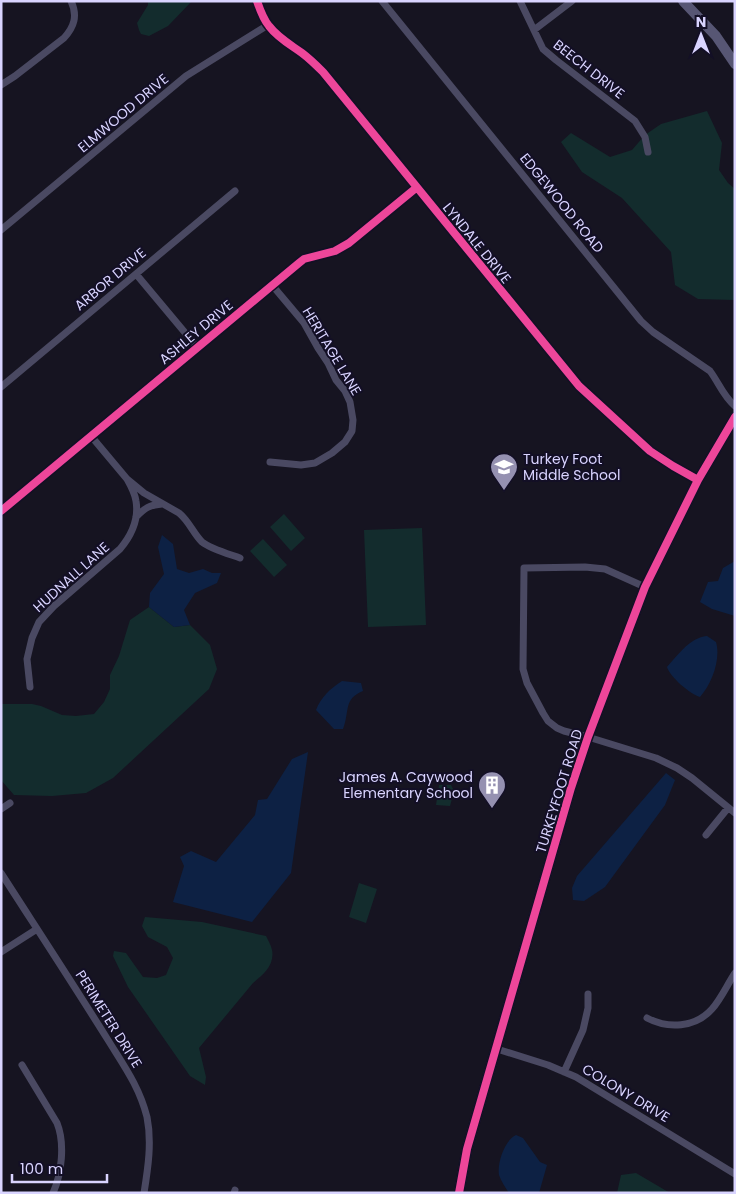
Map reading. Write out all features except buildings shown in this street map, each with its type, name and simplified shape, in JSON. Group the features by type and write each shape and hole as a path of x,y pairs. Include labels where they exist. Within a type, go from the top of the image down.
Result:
{"main road":[{"path":"683,1 716,36 735,64"},
{"name":"TURKEYFOOT ROAD","path":"459,1193 467,1149 571,788 588,737 645,587 698,480 735,417"}],"street":[{"path":"1,85 22,71 69,33 75,18 71,1"},
{"name":"LYNDALE DRIVE","path":"257,1 268,25 283,40 315,63 579,386 650,451 698,480"},
{"name":"EDGEWOOD ROAD","path":"382,1 642,321 653,332 710,371 729,401 735,406"},
{"name":"BEECH DRIVE","path":"520,1 543,49 635,121 645,137 648,152"},
{"path":"534,30 572,1"},
{"name":"ELMWOOD DRIVE","path":"1,230 186,76 268,25"},
{"name":"ASHLEY DRIVE","path":"1,511 304,259 335,250 349,243 416,188"},
{"name":"ARBOR DRIVE","path":"1,387 235,191"},
{"path":"136,274 197,347"},
{"name":"HERITAGE LANE","path":"270,462 301,466 315,463 332,453 345,442 352,431 353,420 350,402 345,391 336,380 304,323 272,285"},
{"name":"HUDNALL LANE","path":"91,436 127,479 144,493 183,516 204,543 240,558"},
{"name":"HUDNALL LANE","path":"30,687 27,659 32,638 39,622 54,606 120,549 131,533 136,517 136,502 127,479"},
{"path":"136,517 152,505 162,504"},
{"path":"645,587 605,569 585,567 524,568 523,670 527,683 543,714 552,724 564,732 588,737 656,758 692,778 735,813"},
{"path":"1,809 10,803"},
{"path":"706,835 728,808"},
{"name":"PERIMETER DRIVE","path":"1,873 124,1063 138,1090 147,1118 149,1139 144,1193"},
{"path":"1,952 37,929"},
{"path":"647,1018 659,1024 673,1026 695,1022 712,1009 735,973"},
{"path":"564,1072 583,1030 587,1014 588,994"},
{"name":"COLONY DRIVE","path":"497,1049 548,1065 576,1077 735,1174"},
{"path":"22,1065 60,1129 62,1149 58,1177 53,1193"}],"green space":[{"path":"148,1 192,1 168,26 149,36 141,34 137,23 148,5"},
{"path":"707,111 722,143 719,170 735,189 735,300 698,299 675,285 671,252 622,198 582,172 561,142 571,133 610,157 632,150 645,135 661,124"},
{"path":"284,514 305,538 291,551 270,527"},
{"path":"422,528 426,625 368,627 364,530"},
{"path":"263,539 287,565 274,577 250,551"},
{"path":"149,607 174,627 190,625 210,645 217,669 209,689 113,778 86,793 52,796 14,795 1,780 1,704 32,704 62,715 94,714 104,702 110,689 110,675 119,656 130,620"},
{"path":"439,785 451,785 454,791 450,806 436,805"},
{"path":"359,883 377,889 366,923 349,917"},
{"path":"145,917 202,922 266,936 271,946 272,960 270,965 199,1048 206,1077 205,1085 190,1076 128,987 113,956 114,951 126,953 143,977 157,978 166,975 173,958 167,947 148,937 142,926"},
{"path":"636,1173 670,1193 617,1193 621,1175"}],"water":[{"path":"162,535 173,544 177,569 189,573 203,569 212,573 221,573 217,583 195,593 184,610 190,625 174,627 149,607 150,593 164,574 158,547"},
{"path":"735,561 735,616 712,609 700,602 708,582 718,581 723,568"},
{"path":"707,636 716,642 717,656 712,678 700,697 681,685 667,667 690,643"},
{"path":"342,681 361,683 363,691 352,698 348,706 343,729 334,729 316,710 327,693"},
{"path":"308,752 291,873 252,922 173,902 184,866 180,857 191,851 216,862 255,815 258,800 267,799 292,759"},
{"path":"666,773 675,780 665,805 605,887 584,901 573,900 572,888 577,876"},
{"path":"516,1135 523,1138 540,1162 547,1165 539,1193 509,1193 499,1175 499,1164 505,1146"}],"cycle path":[{"path":"257,1 267,23 280,38 308,58 323,72 579,386 650,451 698,480"},
{"path":"1,511 304,259 335,251 349,243 416,188"},
{"path":"459,1193 467,1149 571,788 588,737 645,587 698,480 735,417"}],"place":[{"name":"Turkey Foot Middle School","path":"504,491"},
{"name":"James A. Caywood Elementary School","path":"492,809"}]}
